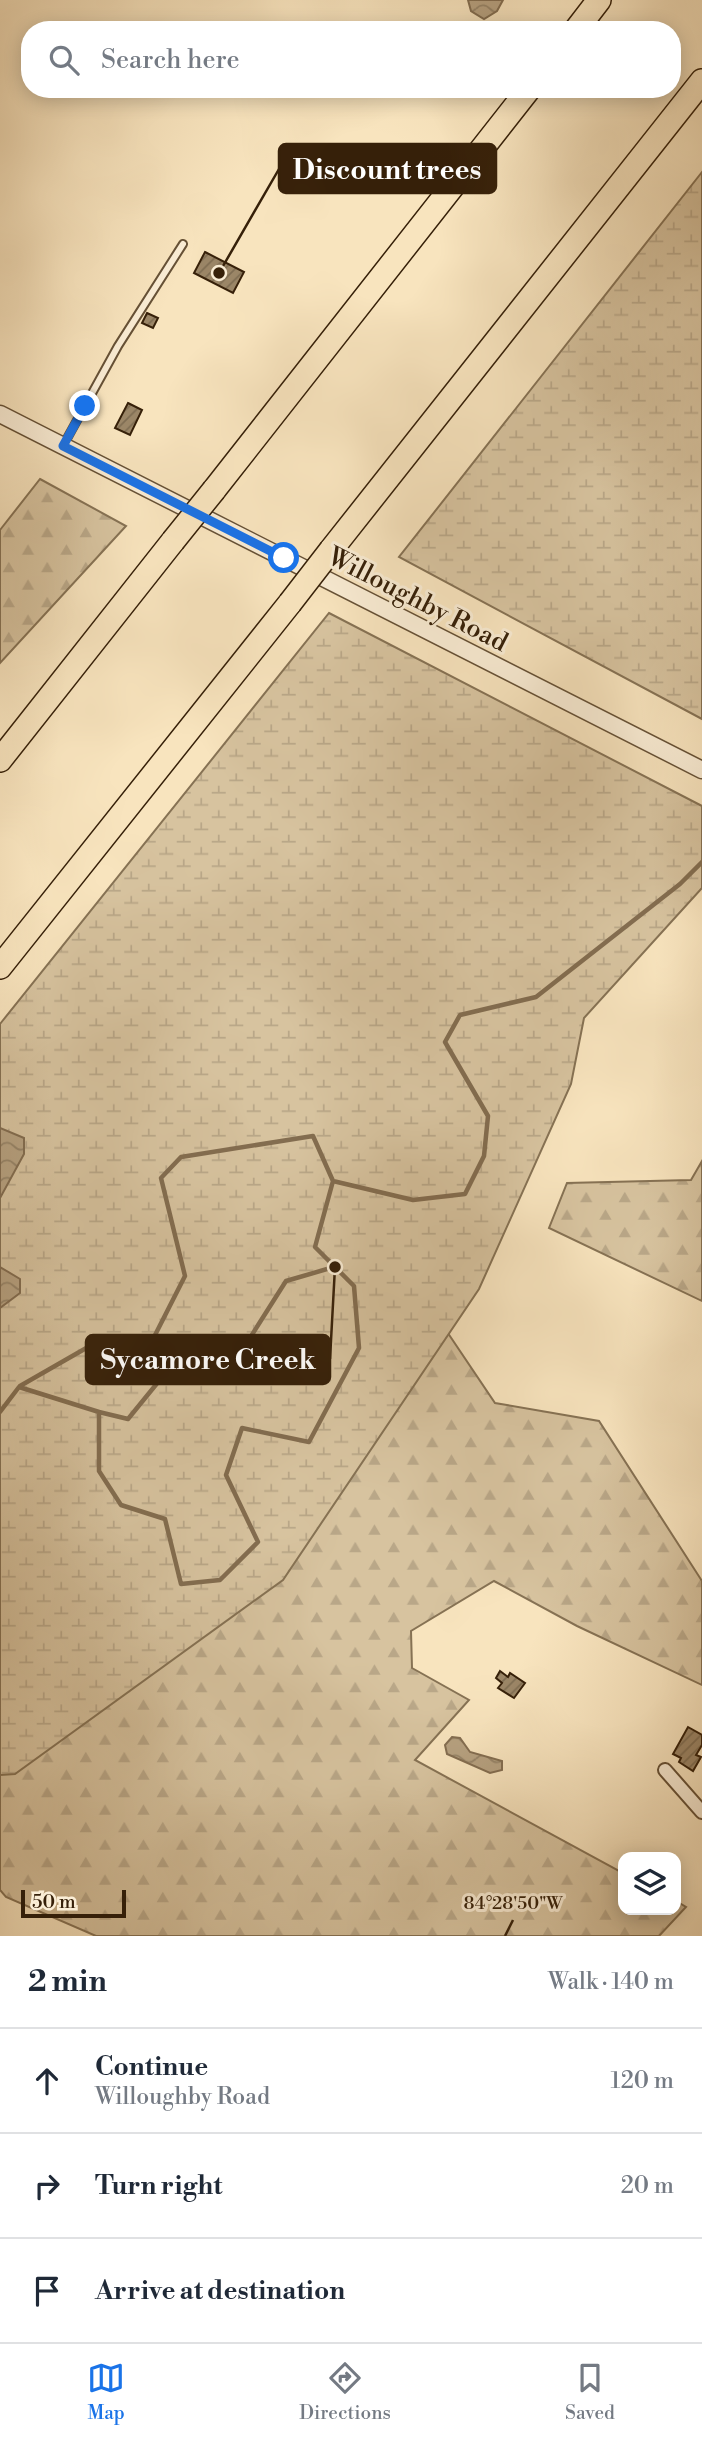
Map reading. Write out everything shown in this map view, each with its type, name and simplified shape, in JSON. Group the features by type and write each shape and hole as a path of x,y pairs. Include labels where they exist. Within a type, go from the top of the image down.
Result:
{"highway":[{"path":"583,21 599,0"},
{"path":"0,967 702,81"},
{"path":"0,760 522,98"}],"street":[{"name":"Willoughby Road","path":"0,414 702,770"},
{"path":"665,1770 702,1812"}],"lane":[{"path":"63,446 118,346 183,244"}],"green space":[{"path":"702,172 702,719 399,557"},
{"path":"40,479 126,526 0,663 0,530"},
{"path":"329,613 702,806 702,888 584,1018 571,1084 479,1289 283,1580 15,1774 0,1775 0,1024"},
{"path":"702,1161 702,1301 549,1228 567,1183 691,1180"},
{"path":"425,1299 495,1403 599,1421 702,1581 702,1685 577,1626 494,1581 411,1631 412,1668 469,1700 415,1760 618,1870 618,1915 679,1915 659,1936 96,1936 6,1897 0,1890 0,1505"}],"water":[{"path":"468,0 503,0 497,11 484,19 471,11"},
{"path":"0,1128 24,1138 24,1154 0,1198"},
{"path":"0,1267 20,1279 20,1293 0,1308"},
{"path":"452,1737 460,1738 470,1752 502,1761 502,1770 490,1773 447,1754 445,1745"}],"building":[{"path":"205,252 244,272 233,293 194,273"},
{"path":"147,313 158,318 153,328 142,323"},
{"path":"128,403 142,410 130,435 115,428"},
{"path":"500,1671 508,1677 510,1673 525,1683 514,1698 498,1688 502,1683 496,1678"},
{"path":"688,1727 702,1735 702,1745 696,1755 701,1757 693,1771 679,1762 681,1758 673,1754"}],"waterway":[{"path":"0,1412 19,1387 99,1412 99,1471 121,1505 165,1519 181,1584 220,1580 258,1542 226,1475 242,1428 309,1442 359,1348 354,1286 315,1247 333,1181 413,1200 465,1194 484,1156 488,1116 445,1042 460,1015 536,997 680,884 702,862"},
{"path":"20,1386 95,1343 151,1343 185,1276 161,1178 181,1157 313,1136 333,1181"},
{"path":"99,1412 128,1419 172,1365 236,1360 286,1281 334,1267"}],"place":[{"name":"Discount trees","path":"219,273"},
{"name":"Sycamore Creek","path":"335,1267"}],"route":[{"path":"85,406 63,446 284,558"}]}
